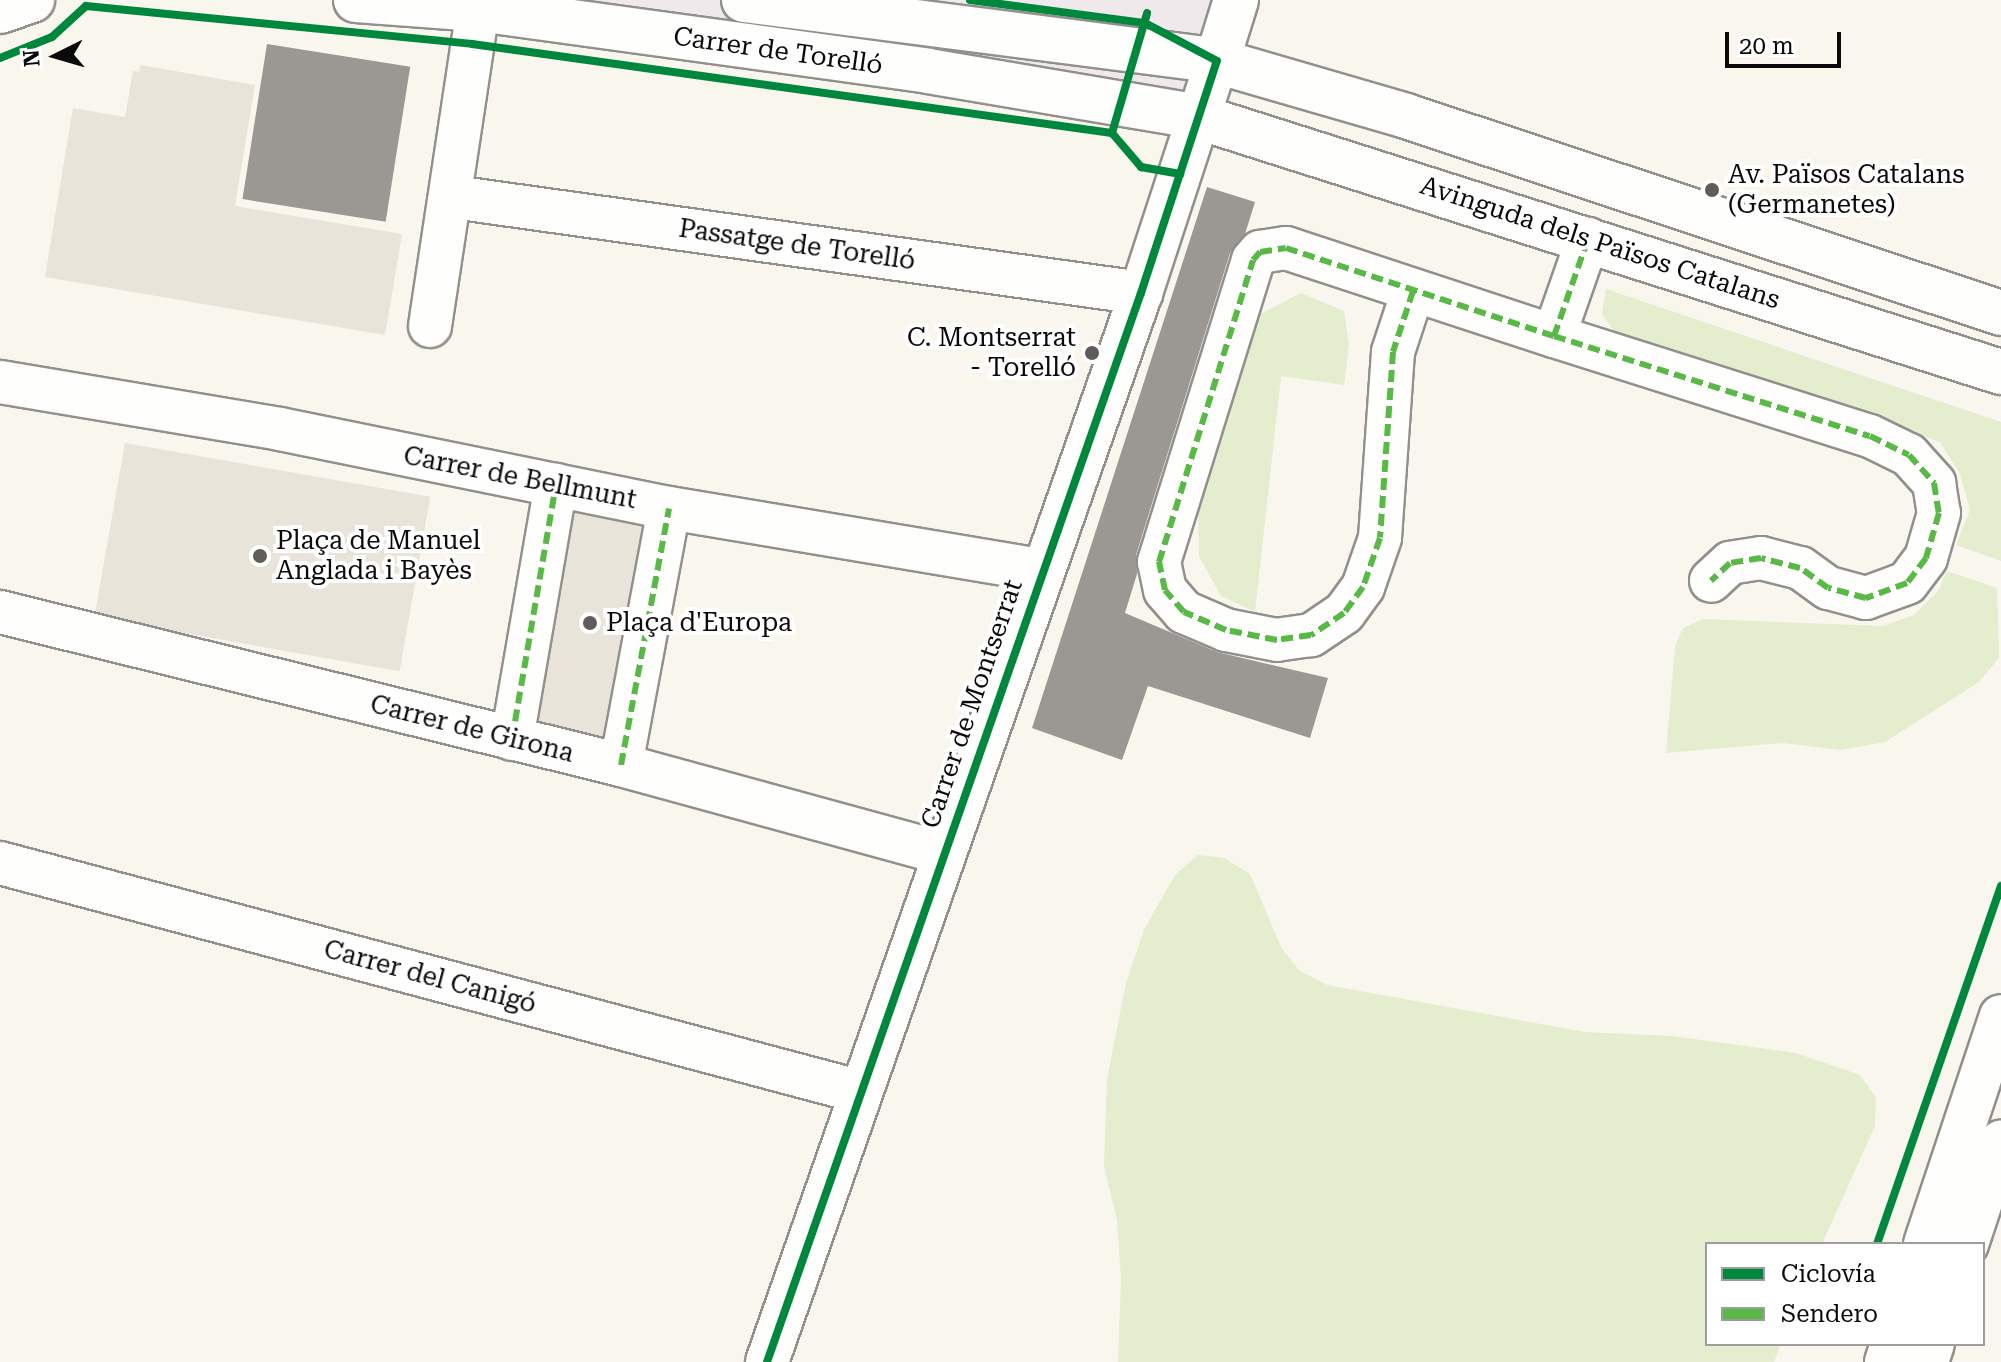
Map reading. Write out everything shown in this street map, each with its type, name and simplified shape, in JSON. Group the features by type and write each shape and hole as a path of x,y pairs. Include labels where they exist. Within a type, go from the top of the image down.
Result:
{"street":[{"path":"0,11 32,0"},
{"name":"Carrer de Torelló","path":"356,0 478,9 928,71 1199,117"},
{"name":"Carrer de Torelló","path":"744,0 1217,61"},
{"name":"Carrer de Montserrat","path":"767,1362 1040,570 1141,293 1236,0"},
{"path":"430,326 453,197 478,9"},
{"path":"1217,61 1421,121 2001,313"},
{"name":"Avinguda dels Països Catalans","path":"1199,117 2001,372"},
{"name":"Passatge de Torelló","path":"453,197 1141,293"},
{"path":"1554,336 1588,239"},
{"path":"1413,291 1393,352 1380,538 1363,587 1344,613 1311,635 1277,640 1226,630 1184,612 1165,590 1159,562 1253,260 1271,248 1286,248 1870,436 1909,455 1934,483 1939,513 1926,558 1907,583 1866,598 1828,588 1800,568 1761,558 1730,563 1711,581"},
{"name":"Carrer de Bellmunt","path":"0,382 280,429 669,508 1040,570"},
{"path":"512,739 556,485"},
{"path":"621,765 669,508"},
{"name":"Carrer de Girona","path":"0,612 621,765 942,853"},
{"name":"Carrer del Canigó","path":"0,863 861,1092"},
{"path":"1926,1242 2001,1016"},
{"path":"1968,1242 2001,1142"}],"shaded area":[{"path":"483,0 1236,0 1206,94"},
{"path":"140,65 255,85 235,206 402,234 385,335 45,277 73,108 125,117 133,71 139,72"},
{"name":"Plaça de Manuel Anglada i Bayès","path":"125,443 430,497 400,671 94,617"},
{"name":"Plaça d'Europa","path":"556,485 668,509 615,761 502,737"}],"green space":[{"path":"1606,289 2001,422 2001,561 1956,545 1970,510 1960,474 1940,442 1614,331 1602,314"},
{"path":"1301,293 1344,311 1349,344 1344,385 1281,376 1255,612 1221,596 1199,556 1198,503 1236,363 1260,314"},
{"path":"1947,571 1997,588 1999,658 1979,682 1885,742 1841,750 1783,743 1666,753 1675,646 1683,628 1703,619 1882,626 1914,615 1938,591"},
{"path":"1198,855 1224,858 1250,874 1282,949 1300,971 1327,985 1585,1032 1672,1036 1796,1053 1860,1075 1876,1098 1875,1126 1823,1242 1705,1242 1705,1346 1780,1346 1774,1362 1118,1362 1121,1279 1117,1220 1104,1166 1107,1079 1126,983 1144,930 1175,875"}],"building":[{"path":"267,44 410,67 386,222 242,199"},
{"path":"1207,187 1255,202 1245,234 1230,253 1136,555 1137,574 1125,613 1217,652 1328,678 1310,738 1148,686 1122,760 1032,728"}],"marked path":[{"path":"1413,291 1393,352 1380,538 1363,587 1344,613 1311,635 1277,640 1226,630 1184,612 1165,590 1159,562 1253,260 1260,252 1286,248 1554,336 1588,239"},
{"path":"1554,336 1870,436 1909,455 1934,483 1939,513 1926,558 1907,583 1866,598 1828,588 1800,568 1761,558 1730,563 1711,581"},
{"path":"512,739 556,485"},
{"path":"621,765 669,508"}],"cycle path":[{"path":"970,0 1145,23 1217,61"},
{"path":"0,58 52,37 86,6 472,44 1112,133 1141,167 1180,174"},
{"path":"1112,133 1147,13"},
{"path":"767,1362 1141,293 1217,61"},
{"path":"1878,1242 2001,886"}],"place":[{"name":"Av. Països Catalans (Germanetes)","path":"1712,190"},
{"name":"C. Montserrat - Torelló","path":"1092,353"},
{"name":"Plaça de Manuel Anglada i Bayès","path":"260,556"},
{"name":"Plaça d'Europa","path":"590,623"}]}
